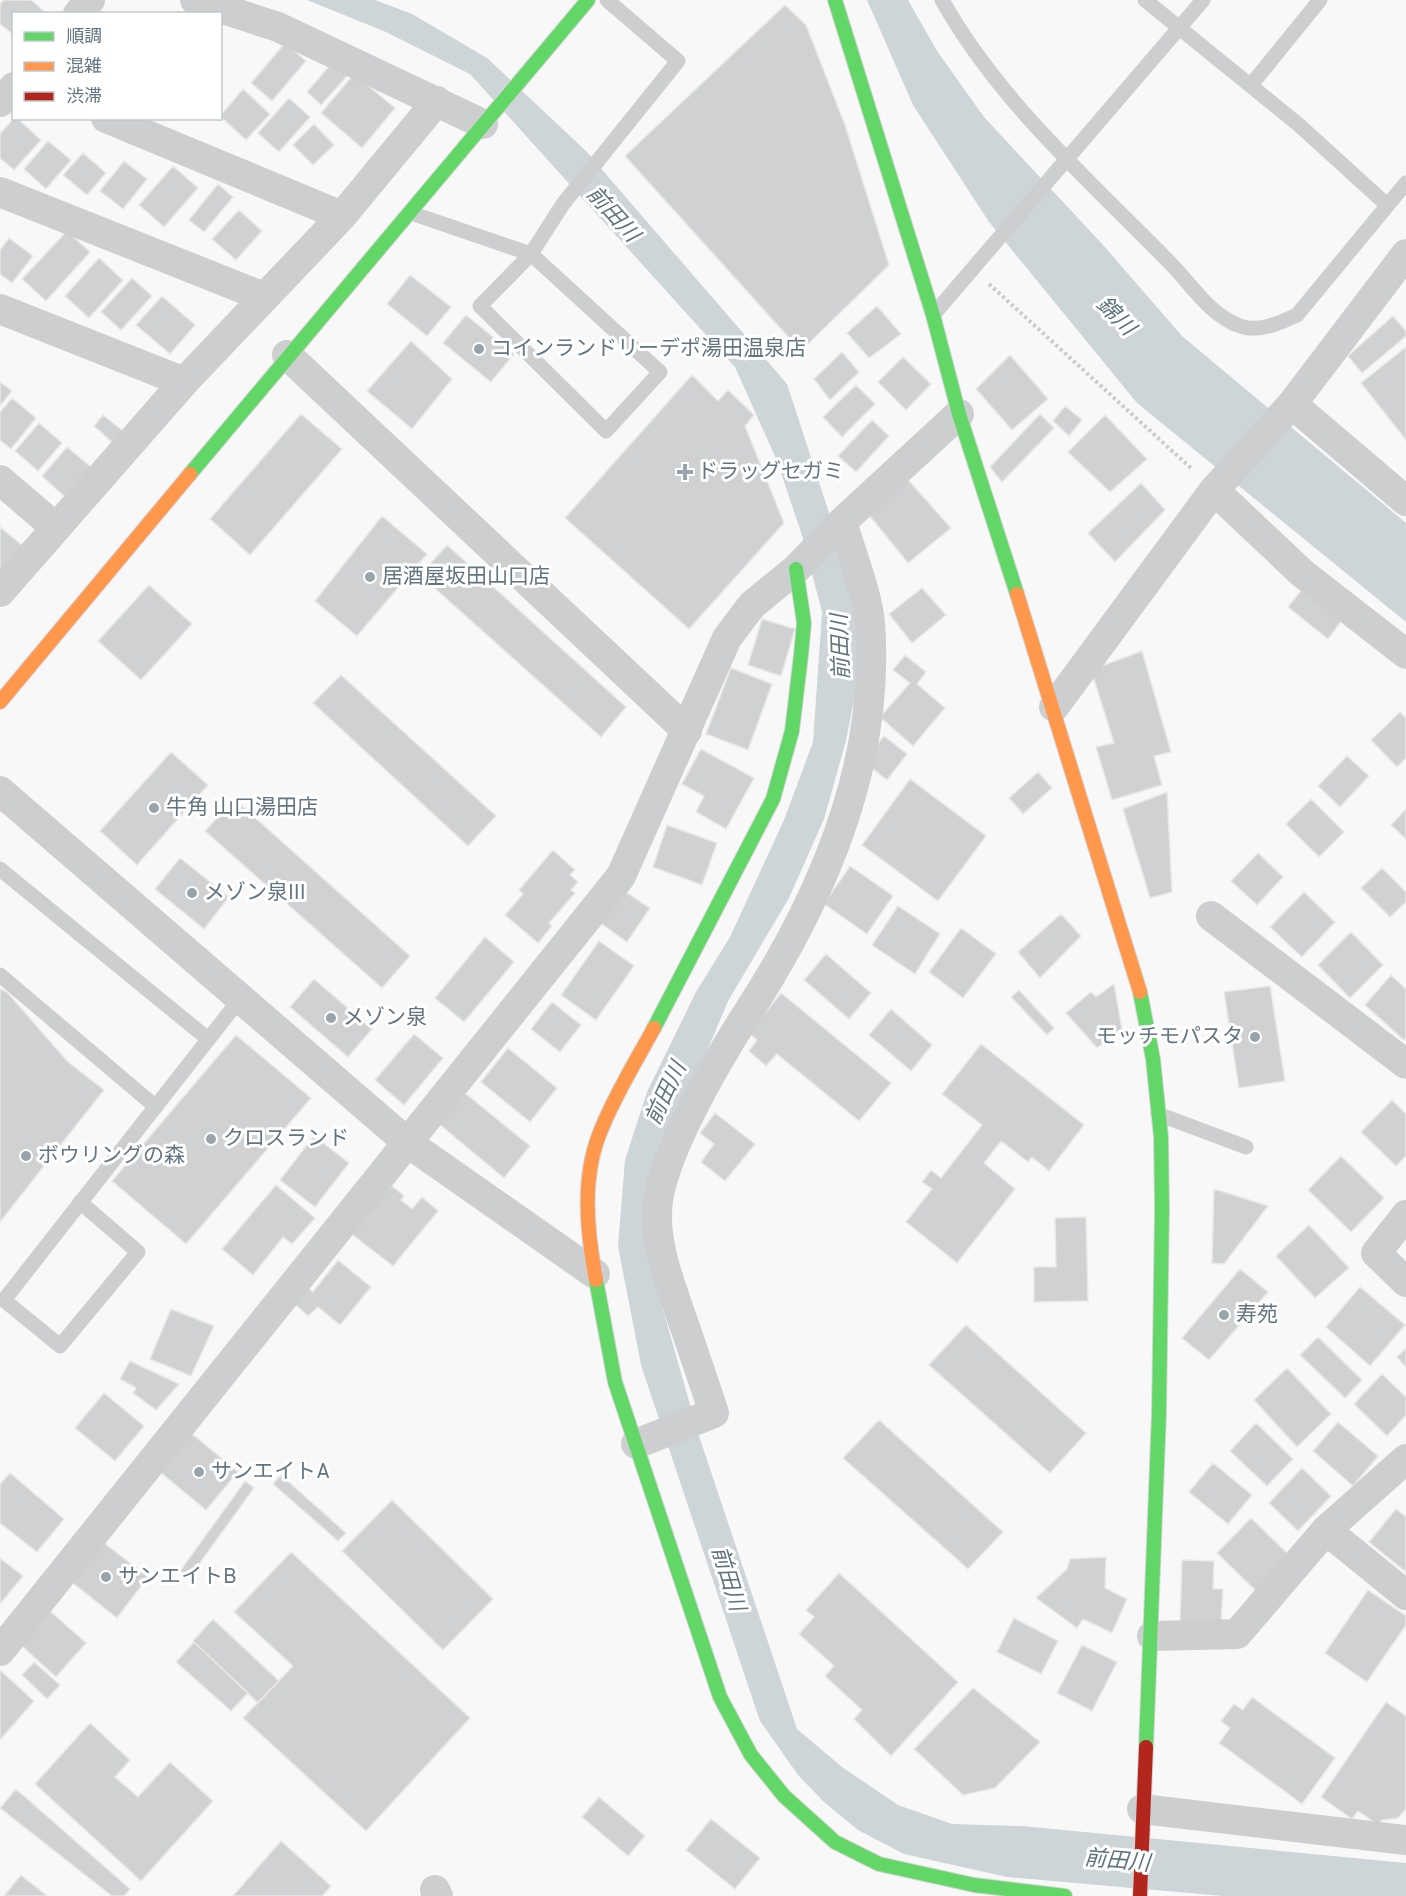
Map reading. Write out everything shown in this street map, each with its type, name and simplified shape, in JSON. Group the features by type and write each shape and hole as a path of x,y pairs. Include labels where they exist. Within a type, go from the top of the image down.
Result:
{"street":[{"path":"80,12 90,0"},
{"path":"195,0 278,27 484,123"},
{"path":"0,702 287,355 411,213 588,0"},
{"path":"835,0 933,315 959,414 1054,707 1137,980 1153,1059 1162,1209 1152,1636 1142,1809 1140,1896"},
{"path":"0,102 12,89"},
{"path":"0,592 184,382 342,216 437,101"},
{"path":"111,120 342,216"},
{"path":"0,192 264,297"},
{"path":"1054,707 1214,489 1292,404 1406,254"},
{"path":"0,309 184,382"},
{"path":"287,355 687,732"},
{"path":"1292,404 1406,501"},
{"path":"0,1651 621,876 727,638 752,605 796,568 842,522 959,414"},
{"path":"0,480 55,527"},
{"path":"1214,489 1302,573 1406,654"},
{"path":"636,1444 714,1413 660,1252 657,1211 660,1188 671,1158 719,1059 770,979 814,894 845,821 863,747 871,683 870,620 842,522"},
{"path":"796,568 804,623 792,731 773,799 600,1131 589,1179 588,1236 615,1382 720,1696 752,1755 784,1796 835,1842 879,1864 974,1885 1065,1896"},
{"path":"0,791 408,1143 595,1274"},
{"path":"1211,916 1406,1065"},
{"path":"1406,1215 1376,1253 1406,1282"},
{"path":"1152,1636 1237,1634 1326,1530 1406,1459"},
{"path":"1326,1530 1406,1595"},
{"path":"1142,1809 1406,1840"}],"lane":[{"path":"411,213 531,254 660,372 606,431 480,306 531,254 562,204 611,147 678,61 607,0"},
{"path":"942,0 991,76 1202,300 1224,318 1242,327 1271,327 1297,315 1406,183"},
{"path":"1145,0 1251,85 1388,205"},
{"path":"933,315 1053,178 1203,0"},
{"path":"1251,85 1320,0"},
{"path":"0,869 208,1039"},
{"path":"0,975 156,1107"},
{"path":"80,1202 138,1252 60,1346 4,1300 80,1202 240,999"},
{"path":"1158,1114 1246,1147"}],"path":[{"path":"974,270 1214,489"}],"water":[{"name":"前田川","path":"307,0 375,0 412,14 487,58 586,151 787,384 852,583 862,660 846,741 824,819 789,898 728,1001 646,1198 648,1257 699,1436 797,1729 842,1767 898,1805 952,1824 1022,1826 1406,1863 1406,1896 1223,1896 1007,1877 904,1854 858,1830 824,1802 798,1775 760,1721 641,1365 618,1246 625,1160 647,1092 696,992 730,937 784,820 813,742 822,612 802,535 777,461 735,367 470,74 386,32"},
{"name":"錦川","path":"867,0 908,0 937,51 984,117 1104,246 1182,336 1406,523 1406,622 1137,403 989,222 913,105"}],"building":[{"path":"4,0 31,0 45,12 12,12 12,33 0,24 0,4"},
{"path":"785,5 806,25 845,125 889,265 801,351 625,156"},
{"path":"285,43 306,61 272,101 251,83"},
{"path":"332,63 347,76 321,105 307,92"},
{"path":"354,74 395,108 362,148 321,113"},
{"path":"243,89 270,114 246,140 222,118 222,114"},
{"path":"289,98 310,117 279,152 258,133"},
{"path":"12,120 19,120 41,140 14,170 0,158 0,134"},
{"path":"314,124 334,145 313,165 293,145"},
{"path":"48,141 71,160 46,189 24,169"},
{"path":"83,153 106,173 87,195 63,175"},
{"path":"124,161 147,179 123,209 100,191"},
{"path":"173,166 198,188 164,227 139,205"},
{"path":"218,184 233,197 204,232 189,220"},
{"path":"239,210 262,231 236,260 212,239"},
{"path":"67,231 90,252 46,301 22,279"},
{"path":"9,238 33,256 12,283 0,274 0,250"},
{"path":"99,258 123,280 89,318 65,296"},
{"path":"410,275 451,307 427,336 387,304"},
{"path":"132,278 152,296 121,330 101,312"},
{"path":"162,296 195,325 170,354 136,325"},
{"path":"877,306 901,334 869,358 847,333"},
{"name":"コインランドリーデポ湯田温泉店","path":"466,315 514,354 491,382 443,343"},
{"path":"1393,316 1406,331 1406,336 1362,373 1348,356"},
{"path":"411,341 452,379 412,429 367,391"},
{"path":"1406,347 1406,440 1361,383"},
{"path":"842,352 859,372 830,400 814,379"},
{"path":"1010,355 1048,399 1012,430 976,389"},
{"path":"903,357 931,384 906,410 878,382"},
{"name":"ドラッグセガミ","path":"692,375 718,401 728,390 754,415 745,426 784,523 689,629 565,518"},
{"path":"0,382 12,391 0,406"},
{"path":"856,385 875,404 842,437 823,417"},
{"path":"12,398 36,418 11,449 0,440 0,412"},
{"path":"1065,406 1082,420 1069,436 1053,421"},
{"path":"301,414 342,449 250,555 210,519"},
{"path":"1040,414 1054,428 1002,482 990,467"},
{"path":"103,415 123,431 113,443 94,426"},
{"path":"1105,415 1147,459 1110,492 1068,452"},
{"path":"872,420 889,436 856,472 838,456"},
{"path":"39,423 62,443 38,471 15,451"},
{"path":"67,447 91,467 65,497 42,476"},
{"path":"902,473 951,528 908,563 865,510"},
{"path":"1141,483 1165,510 1115,562 1088,533"},
{"name":"居酒屋坂田山口店","path":"382,516 427,554 357,636 315,601"},
{"path":"0,527 23,546 0,573"},
{"path":"447,545 626,707 601,737 420,575"},
{"path":"149,585 192,624 141,680 98,641"},
{"path":"1304,587 1343,619 1328,639 1288,607"},
{"path":"922,588 946,615 912,643 889,614"},
{"path":"762,619 795,629 781,676 748,665"},
{"path":"1142,651 1171,752 1154,756 1162,785 1112,800 1096,747 1114,743 1091,670"},
{"path":"905,655 926,672 917,684 945,708 913,746 880,717 910,683 893,670"},
{"path":"731,668 772,684 748,750 706,734"},
{"path":"341,675 496,816 468,846 313,703"},
{"path":"1400,712 1406,718 1406,758 1397,767 1371,740"},
{"path":"884,736 907,754 887,780 864,762"},
{"path":"701,749 754,778 726,829 696,812 704,796 682,784"},
{"name":"牛角 山口湯田店","path":"171,752 208,785 137,865 100,831"},
{"path":"1347,756 1369,776 1340,807 1318,786"},
{"path":"1038,772 1052,788 1023,814 1009,798"},
{"path":"910,779 986,836 938,901 862,845"},
{"path":"1167,792 1172,892 1150,898 1123,809"},
{"path":"234,799 410,956 382,988 205,831"},
{"path":"1311,799 1344,832 1319,857 1286,824"},
{"path":"1406,809 1406,839 1391,825"},
{"path":"667,825 717,843 702,885 653,867"},
{"path":"553,850 575,870 570,875 578,882 571,890 575,893 549,923 552,926 538,943 505,915 523,894 519,890"},
{"path":"1258,853 1283,877 1257,905 1231,881"},
{"name":"メゾン泉III","path":"180,858 229,897 204,929 155,889"},
{"path":"850,866 893,896 867,934 824,904"},
{"path":"1382,868 1406,892 1406,902 1390,917 1361,888"},
{"path":"621,889 650,908 627,942 599,922"},
{"path":"1304,892 1335,922 1302,957 1270,927"},
{"path":"898,906 940,934 915,974 872,945"},
{"path":"1061,914 1081,936 1040,978 1018,952"},
{"path":"961,928 996,954 963,998 929,972"},
{"path":"1351,932 1383,965 1350,998 1318,965"},
{"path":"485,937 514,962 464,1022 435,998"},
{"path":"599,941 634,966 596,1020 561,995"},
{"path":"826,954 871,993 849,1019 804,980"},
{"path":"1391,975 1406,989 1406,1037 1404,1040 1365,1005"},
{"name":"メゾン泉","path":"314,979 372,1029 348,1057 290,1007"},
{"path":"1114,984 1122,1029 1097,1048 1066,1013 1091,992 1096,997"},
{"name":"モッチモパスタ","path":"1270,986 1285,1081 1239,1088 1224,992"},
{"name":"ボウリングの森","path":"0,989 7,992 67,1061 104,1090 0,1222"},
{"path":"1019,990 1054,1028 1047,1035 1011,997"},
{"path":"781,993 891,1083 859,1121 777,1054 766,1066 749,1051 757,1040 749,1033"},
{"path":"552,1002 581,1025 560,1052 531,1029"},
{"path":"891,1009 932,1045 911,1071 869,1035"},
{"path":"414,1034 443,1058 404,1105 375,1080"},
{"name":"クロスランド","path":"236,1035 311,1098 186,1244 112,1181"},
{"path":"981,1044 1084,1125 1049,1171 1032,1157 1028,1162 1001,1141 984,1163 1015,1189 957,1263 906,1222 932,1189 922,1182 931,1170 941,1178 982,1125 942,1094"},
{"path":"508,1048 557,1088 530,1122 481,1082"},
{"path":"465,1093 530,1146 504,1178 439,1124"},
{"path":"1392,1100 1406,1114 1406,1156 1396,1166 1361,1132"},
{"path":"715,1113 755,1144 725,1181 701,1162 714,1144 700,1133"},
{"path":"314,1136 349,1163 315,1207 280,1180"},
{"path":"1341,1156 1384,1198 1351,1232 1308,1190"},
{"path":"276,1185 315,1218 292,1244 283,1237 253,1275 222,1249"},
{"path":"392,1186 404,1196 401,1200 412,1209 422,1197 438,1211 393,1266 345,1229"},
{"path":"1214,1189 1268,1206 1224,1264 1212,1263"},
{"path":"1086,1217 1088,1301 1034,1302 1034,1267 1056,1267 1055,1218"},
{"path":"1309,1225 1349,1268 1315,1298 1276,1256"},
{"path":"338,1260 371,1287 340,1325 318,1307 308,1316 288,1298 302,1282 313,1292"},
{"name":"寿苑","path":"1240,1269 1268,1292 1209,1360 1182,1338"},
{"path":"1360,1287 1405,1325 1370,1366 1326,1327"},
{"path":"171,1309 214,1326 191,1376 150,1359"},
{"path":"966,1325 1086,1433 1050,1473 929,1365"},
{"path":"1318,1337 1362,1380 1345,1398 1300,1355"},
{"path":"1406,1348 1406,1367 1397,1357"},
{"path":"130,1361 179,1384 156,1410 133,1393 136,1388 120,1379"},
{"path":"1287,1368 1331,1414 1297,1447 1254,1400"},
{"path":"1382,1374 1406,1397 1406,1415 1387,1436 1354,1404"},
{"path":"104,1393 144,1426 115,1461 75,1428"},
{"path":"879,1420 1003,1532 968,1569 843,1458"},
{"path":"1338,1422 1378,1456 1353,1486 1313,1451"},
{"path":"1256,1423 1293,1459 1267,1486 1230,1451"},
{"name":"サンエイトA","path":"192,1434 238,1472 206,1510 160,1472"},
{"path":"1213,1463 1252,1495 1228,1524 1189,1492"},
{"path":"1302,1468 1331,1496 1298,1531 1269,1503"},
{"path":"10,1473 64,1519 37,1552 0,1523 0,1484"},
{"path":"281,1475 346,1533 338,1541 273,1484"},
{"path":"245,1481 254,1488 189,1578 180,1571"},
{"path":"392,1500 493,1599 443,1650 342,1551"},
{"path":"1396,1509 1406,1517 1406,1572 1369,1542"},
{"path":"1251,1518 1290,1556 1256,1591 1217,1553"},
{"name":"サンエイトB","path":"95,1536 148,1577 117,1618 64,1576"},
{"path":"291,1552 470,1718 366,1831 243,1718 293,1666 234,1612"},
{"path":"1106,1557 1105,1588 1127,1599 1112,1633 1083,1619 1077,1628 1036,1598 1067,1569 1070,1559"},
{"path":"0,1558 23,1576 0,1604"},
{"path":"1182,1560 1214,1561 1213,1589 1223,1589 1221,1623 1180,1622"},
{"path":"839,1573 958,1682 891,1756 854,1719 862,1710 825,1676 834,1666 799,1634 814,1617 806,1610"},
{"path":"1368,1590 1406,1616 1406,1625 1367,1682 1325,1653"},
{"path":"41,1603 86,1643 56,1677 11,1636"},
{"path":"1014,1618 1058,1641 1041,1674 997,1652"},
{"path":"213,1619 279,1681 258,1703 193,1641"},
{"path":"194,1642 248,1693 231,1711 176,1662"},
{"path":"1082,1645 1117,1662 1092,1711 1057,1693"},
{"path":"34,1662 60,1685 47,1699 22,1675"},
{"path":"0,1670 34,1701 0,1740"},
{"path":"973,1688 1040,1742 995,1788 963,1795 914,1749"},
{"path":"1252,1697 1335,1758 1302,1804 1219,1743 1230,1728 1221,1721 1234,1704 1243,1710"},
{"path":"1386,1702 1406,1716 1406,1809 1398,1818 1382,1820 1378,1825 1358,1811 1352,1819 1321,1797"},
{"path":"90,1723 130,1760 115,1777 138,1797 170,1762 213,1801 141,1881 35,1784"},
{"path":"16,1789 130,1889 124,1896 112,1896 0,1808"},
{"path":"599,1797 645,1836 628,1856 582,1817"},
{"path":"711,1819 760,1858 735,1889 686,1850"},
{"path":"281,1841 331,1886 322,1896 233,1896"},
{"path":"21,1875 47,1896 4,1896"}],"traffic: fast":[{"path":"190,474 588,0"},
{"path":"835,0 933,315 959,414 1017,594"},
{"path":"654,1028 773,799 792,731 801,655 804,623 796,569"},
{"path":"1140,992 1153,1059 1161,1137 1162,1209 1159,1413 1146,1747"},
{"path":"596,1280 615,1382 720,1697 751,1755 784,1796 835,1842 879,1864 974,1885 1065,1896"}],"traffic: slow":[{"path":"0,702 190,474"},
{"path":"1017,594 1140,992"},
{"path":"596,1280 588,1224 588,1185 595,1148 613,1104 654,1028"}],"traffic: jam":[{"path":"1140,1896 1146,1747"}],"place":[{"name":"コインランドリーデポ湯田温泉店","path":"479,349"},
{"name":"ドラッグセガミ","path":"685,472"},
{"name":"居酒屋坂田山口店","path":"370,577"},
{"name":"牛角 山口湯田店","path":"154,808"},
{"name":"メゾン泉III","path":"192,893"},
{"name":"メゾン泉","path":"331,1018"},
{"name":"モッチモパスタ","path":"1255,1037"},
{"name":"クロスランド","path":"211,1139"},
{"name":"ボウリングの森","path":"26,1156"},
{"name":"寿苑","path":"1224,1315"},
{"name":"サンエイトA","path":"199,1472"},
{"name":"サンエイトB","path":"106,1577"}]}
